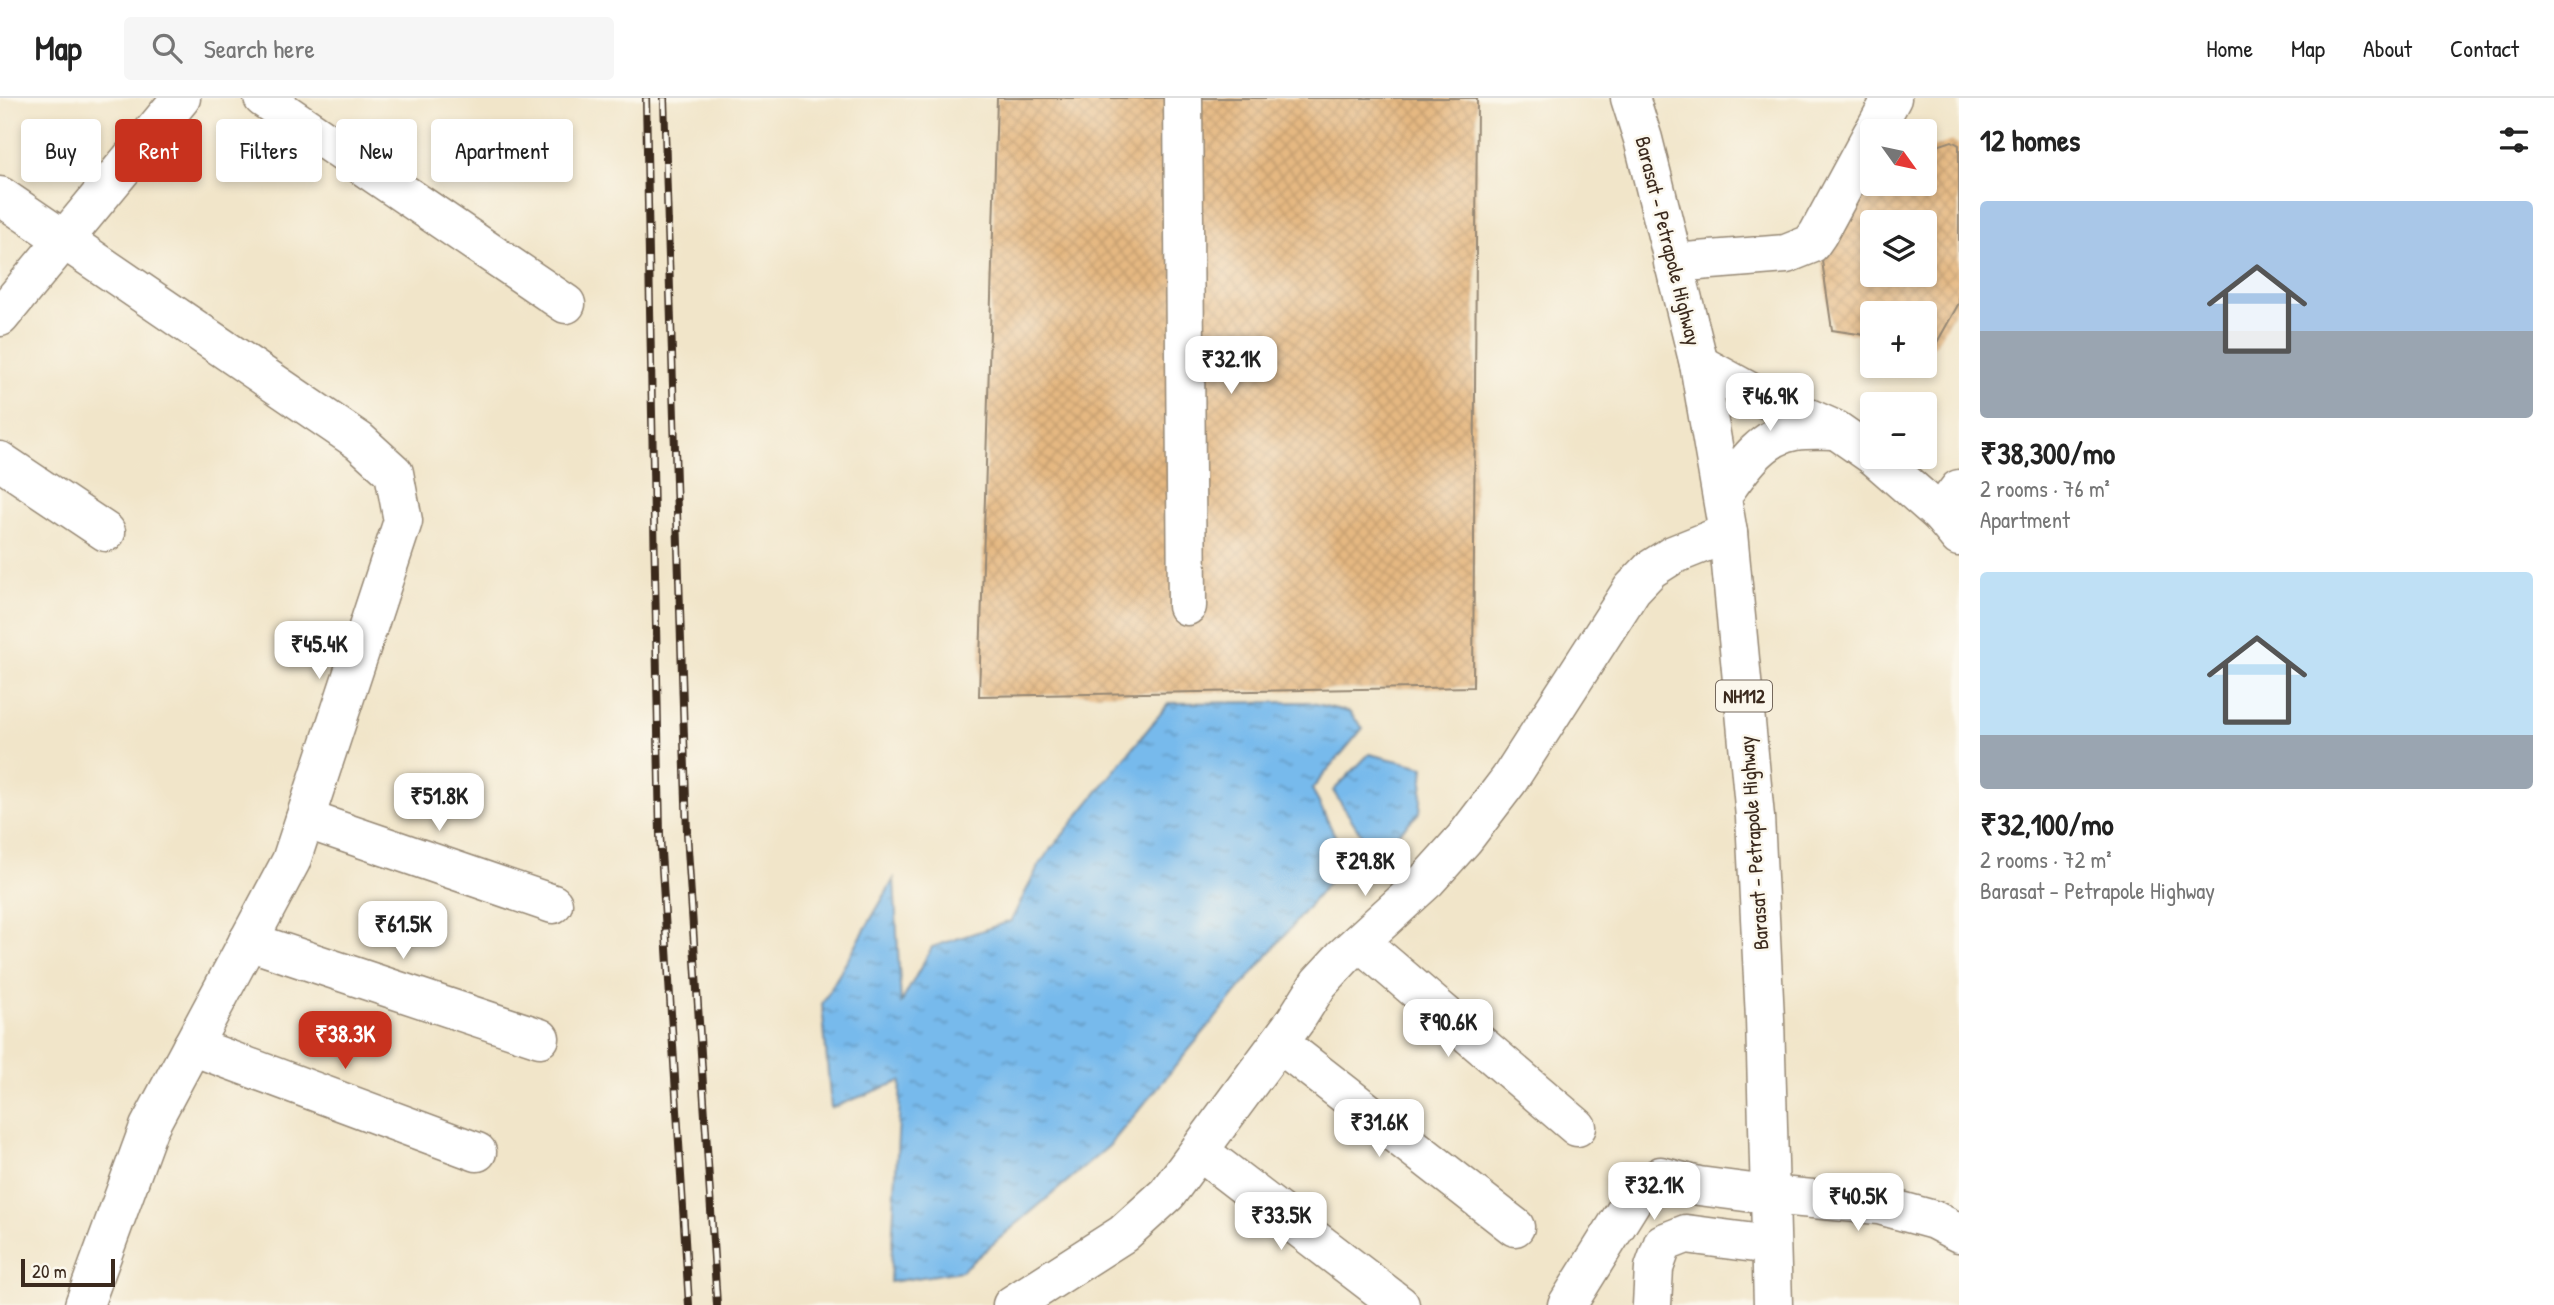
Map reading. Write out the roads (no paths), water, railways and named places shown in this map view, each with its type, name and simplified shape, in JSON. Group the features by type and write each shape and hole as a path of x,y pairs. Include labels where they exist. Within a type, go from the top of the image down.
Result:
{"main road":[{"path":"0,317 181,98"},
{"path":"262,98 566,304"},
{"path":"1183,98 1187,606"},
{"name":"Barasat - Petrapole Highway","path":"1630,98 1643,139 1699,364 1728,533 1755,817 1765,1019 1773,1305"},
{"path":"1881,119 1892,98"},
{"path":"1673,263 1786,254 1811,244 1860,157"},
{"path":"0,195 359,441 394,472 403,521 291,861 149,1127 84,1305"},
{"path":"1699,364 1752,393 1836,430 1860,446"},
{"path":"1722,495 1747,460 1775,437 1795,431 1836,430"},
{"path":"0,461 106,532"},
{"path":"1892,469 1953,513"},
{"path":"1012,1305 1054,1294 1167,1194 1279,1043 1319,984 1427,880 1464,839 1502,790 1632,589 1651,569 1673,555 1728,533"},
{"path":"305,819 553,904"},
{"path":"248,942 540,1038"},
{"path":"1360,942 1577,1127"},
{"path":"1279,1043 1515,1227"},
{"path":"192,1046 477,1152"},
{"path":"1199,1151 1399,1305"},
{"path":"1567,1305 1635,1196 1661,1177 1699,1186 1768,1195 1879,1205 1934,1220 1959,1233"},
{"path":"1652,1305 1654,1268 1663,1243 1686,1234 1770,1245"}],"water":[{"path":"1308,702 1349,712 1363,728 1312,789 1347,860 1109,1146 961,1271 890,1282 901,1081 831,1108 822,1004 894,879 901,1003 932,947 1011,921 1040,863 1169,703"},
{"path":"1369,754 1424,767 1420,812 1375,856 1333,791"}],"railway":[{"path":"646,98 660,835 689,1305"},
{"path":"664,98 687,833 717,1305"}]}
